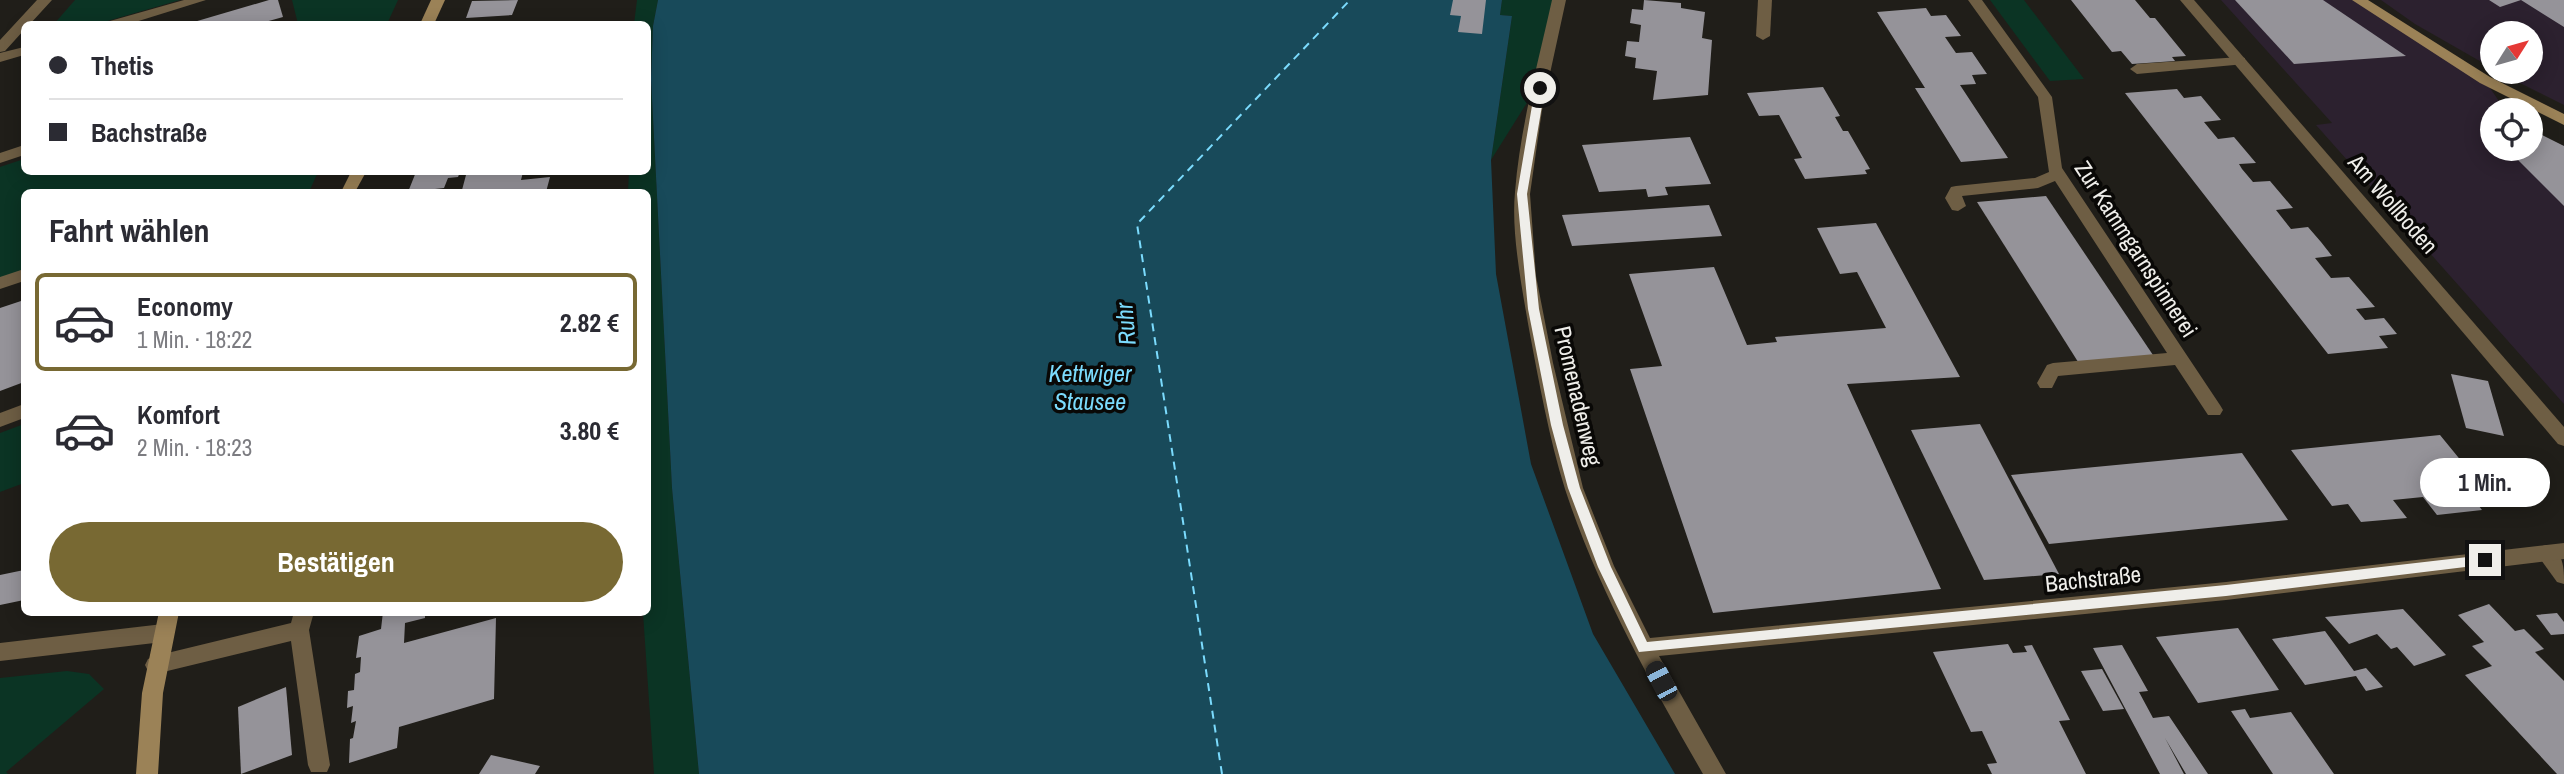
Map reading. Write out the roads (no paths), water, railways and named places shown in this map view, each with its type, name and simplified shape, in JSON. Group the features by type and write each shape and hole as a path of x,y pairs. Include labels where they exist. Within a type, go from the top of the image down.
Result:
{"main road":[{"path":"428,21 438,0"},
{"path":"2359,0 2485,80 2564,120"},
{"path":"147,774 149,713 155,665 166,623"}],"street":[{"path":"25,21 45,0"},
{"path":"125,21 199,0"},
{"name":"Promenadenweg","path":"1559,0 1525,168 1523,222 1528,276 1552,400 1574,488 1605,567 1644,648 1715,774"},
{"path":"1763,36 1765,0"},
{"name":"Zur Kammgarnspinnerei","path":"1975,0 2045,97 2054,168 2214,410"},
{"name":"Am Wollboden","path":"2187,0 2564,439"},
{"path":"0,48 21,26"},
{"path":"0,58 21,52"},
{"path":"2137,69 2240,61"},
{"path":"0,158 21,151"},
{"path":"1958,206 1954,198 1956,191 2038,183 2058,174"},
{"path":"0,283 21,276"},
{"path":"2046,383 2053,370 2180,358"},
{"path":"0,420 21,412"},
{"name":"Bachstraße","path":"1644,648 2226,591 2555,552 2564,576"},
{"path":"155,665 301,621 318,765"},
{"path":"0,652 166,623"}],"water":[{"name":"Kettwiger Stausee","path":"658,0 1502,0 1500,15 1512,16 1491,160 1496,274 1531,464 1593,634 1675,774 699,774 672,488 651,79 653,26"}],"water label":[{"name":"Ruhr","path":"1126,324"}]}
